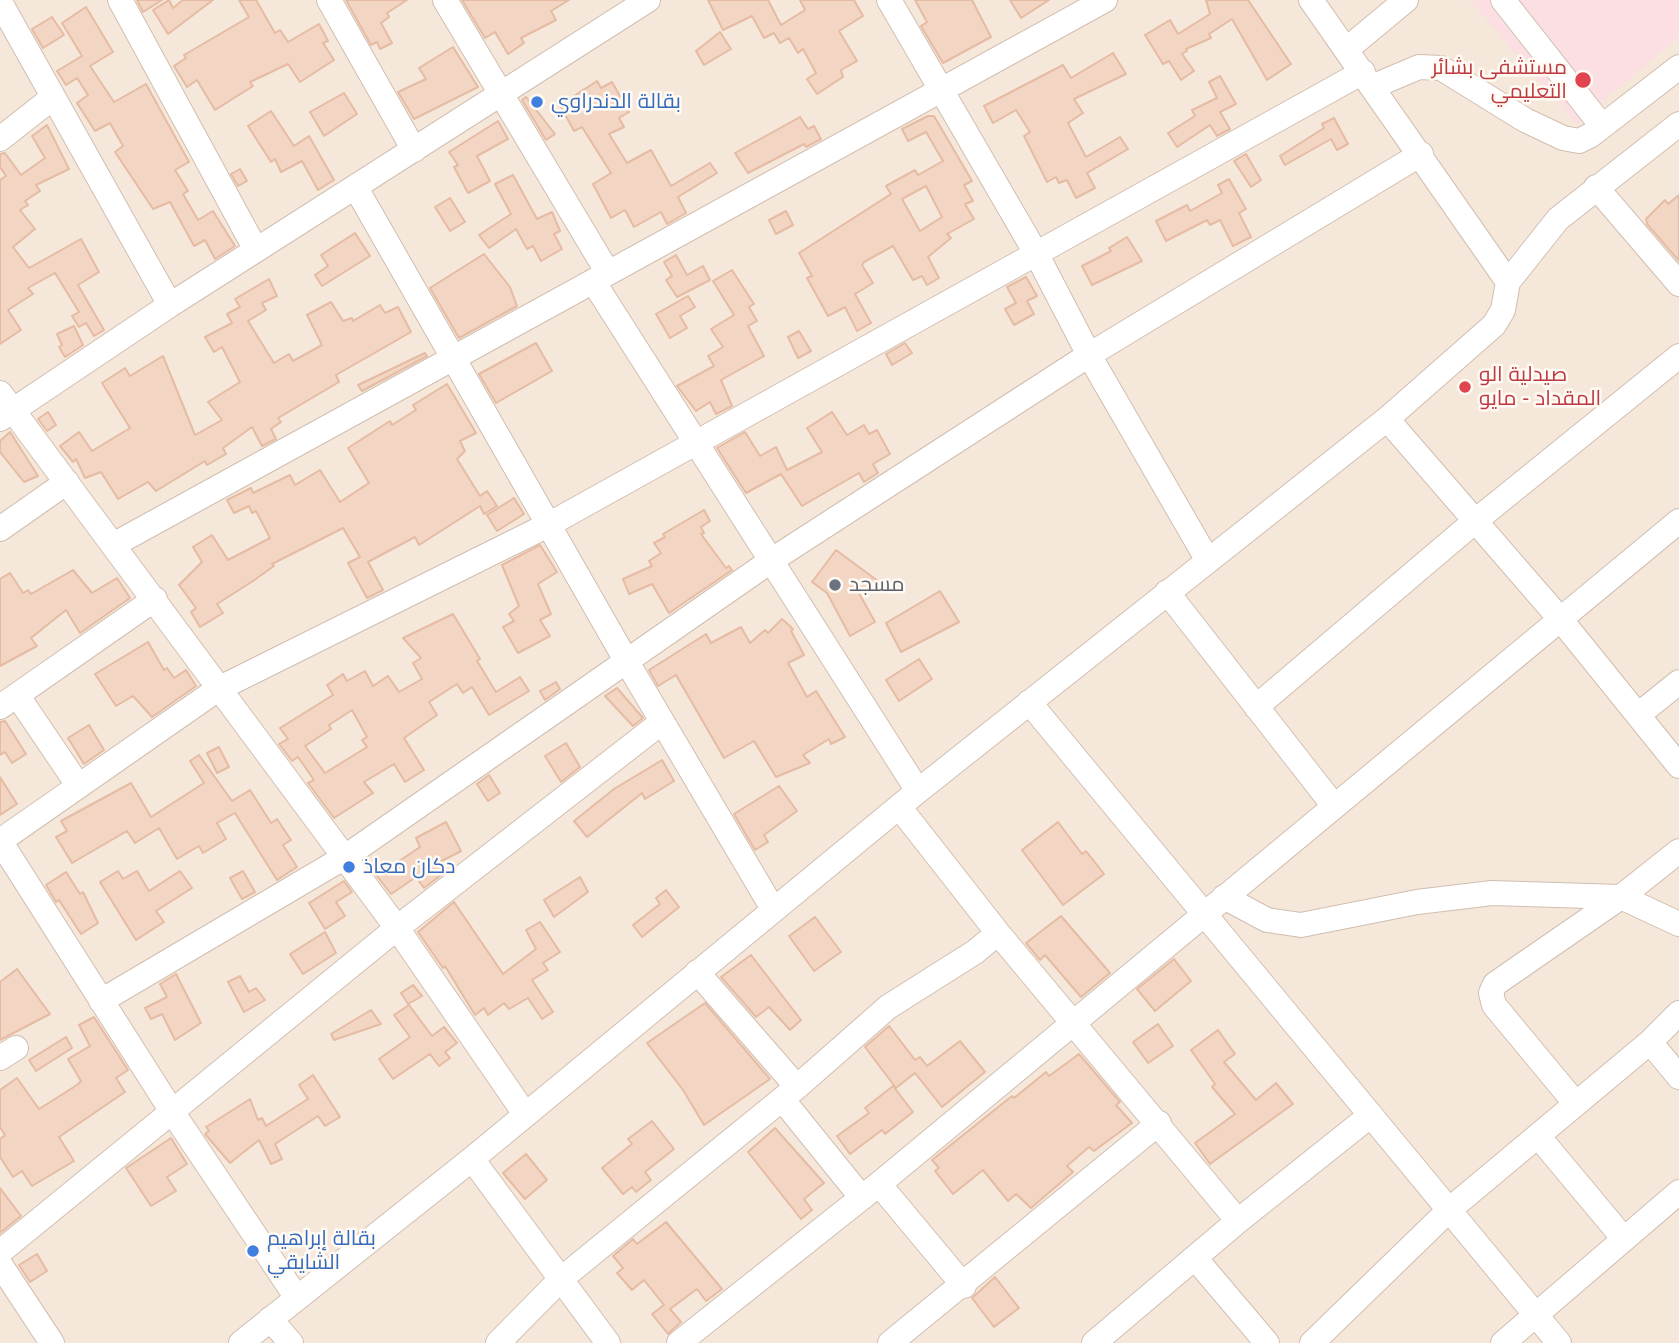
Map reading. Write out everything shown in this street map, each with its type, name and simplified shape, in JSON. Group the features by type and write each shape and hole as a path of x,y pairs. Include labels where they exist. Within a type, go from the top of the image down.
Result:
{"street":[{"path":"120,0 256,250"},
{"path":"329,0 414,150"},
{"path":"445,0 695,444 918,791"},
{"path":"525,1114 397,928 218,689 115,544 4,408 356,188 498,94 648,0"},
{"path":"889,0 1037,255 1089,355 1207,559"},
{"path":"115,544 1105,0"},
{"path":"1311,0 1508,282"},
{"path":"1347,49 1406,0"},
{"path":"1503,0 1602,126"},
{"path":"0,2 51,99 170,305"},
{"path":"297,1298 173,1113 0,841 218,689 548,525 1037,255 1368,79 1419,67 1441,68 1525,120 1563,138 1579,141 1679,67"},
{"path":"0,139 51,99"},
{"path":"241,1343 472,1159 918,791 1207,559 1387,419 1494,325 1503,310 1508,282 1558,219 1679,124"},
{"path":"101,1001 345,857 772,560 1089,355 1421,154"},
{"path":"1596,187 1679,284"},
{"path":"356,188 627,662 773,909"},
{"path":"1256,707 1474,522 1679,356"},
{"path":"1387,419 1561,620 1679,766"},
{"path":"0,530 67,482"},
{"path":"679,1343 870,1191 1679,521"},
{"path":"1167,592 1334,806"},
{"path":"78,785 9,701 155,599"},
{"path":"1638,715 1679,682"},
{"path":"1029,702 1215,905 1371,1115 1559,1343"},
{"path":"0,1252 397,928 662,722"},
{"path":"900,808 998,933 1238,1221"},
{"path":"1576,1104 1494,1005 1491,993 1495,984 1620,897 1679,851"},
{"path":"1215,905 1267,920 1301,925 1417,902 1492,894 1620,897 1679,924"},
{"path":"498,1343 561,1279 790,1093 887,1007 955,966 998,933"},
{"path":"697,972 870,1191 964,1286"},
{"path":"1312,1343 1449,1210 1650,1042 1679,1013"},
{"path":"1650,1042 1679,1077"},
{"path":"1094,1343 1238,1221 1371,1115"},
{"path":"892,1342 964,1286 1159,1123"},
{"path":"1538,1136 1624,1239"},
{"path":"472,1159 608,1343"},
{"path":"1503,1343 1679,1192"},
{"path":"1195,1258 1267,1343"},
{"path":"0,1264 52,1343"},
{"path":"270,1319 290,1343"}],"shaded area":[{"path":"0,0 1679,0 1679,1343 0,1343"},
{"name":"مستشفى بشائر التعليمي","path":"1470,0 1679,0 1679,37 1576,124"}],"building":[{"path":"137,0 162,0 143,12"},
{"path":"169,0 173,8 183,0 213,0 168,34 153,10"},
{"path":"239,0 256,0 275,33 280,30 288,42 319,24 328,41 323,43 334,60 300,82 288,64 250,82 253,86 215,110 197,80 187,87 174,66 186,58 184,55 249,17"},
{"path":"346,0 407,0 387,13 389,17 381,23 392,43 380,49 377,42 371,45"},
{"path":"462,0 569,0 551,11 556,20 521,38 524,43 508,54 495,32 485,38"},
{"path":"708,0 768,0 781,25 805,10 800,0 854,0 863,16 839,31 857,61 841,70 843,77 817,94 807,79 816,73 803,49 798,53 789,38 780,43 774,33 764,38 752,16 723,30"},
{"path":"915,0 972,0 991,37 943,63 921,26 927,22"},
{"path":"1010,0 1049,0 1021,18"},
{"path":"1206,0 1248,0 1291,64 1267,80 1232,19 1209,34 1211,38 1186,49 1182,54 1194,71 1181,80 1169,61 1163,64 1145,35 1170,20 1178,34 1210,14"},
{"path":"86,7 113,52 90,66 114,102 146,84 189,162 175,170 188,191 183,194 198,220 213,211 235,246 215,259 205,240 194,246 170,202 153,209 115,152 123,146 110,123 95,131 77,103 88,95 77,78 66,85 57,71 82,56 62,23"},
{"path":"52,17 64,35 43,48 32,29"},
{"path":"720,32 731,49 704,65 696,51"},
{"path":"453,47 478,87 414,119 398,92 426,79 419,68"},
{"path":"1113,53 1126,74 1074,99 1083,113 1068,123 1086,157 1120,137 1128,149 1087,173 1095,188 1076,198 1067,180 1059,183 1056,177 1047,182 1024,136 1030,132 1016,110 993,123 984,106 1063,65 1071,78"},
{"path":"1220,76 1236,104 1220,112 1230,129 1217,136 1210,125 1177,147 1168,133 1195,116 1192,110 1217,98 1209,82"},
{"path":"597,81 601,88 612,82 629,112 619,118 624,127 609,134 627,163 651,150 671,186 710,163 717,173 678,197 686,213 667,224 661,212 634,227 625,210 611,218 593,184 611,173 582,127 574,131 560,105"},
{"path":"344,93 357,114 324,136 310,112"},
{"path":"526,97 555,134 546,140 522,100"},
{"path":"271,111 294,146 309,136 334,180 318,190 302,161 281,172 275,159 271,162 248,126"},
{"path":"928,116 934,116 972,181 964,185 973,201 965,204 974,219 947,234 951,238 928,257 939,278 927,285 922,276 913,280 893,246 864,262 862,265 873,283 855,294 871,323 857,331 845,307 828,316 807,278 812,276 799,253 891,194 886,186 915,170 918,175 943,161 926,132 908,141 902,129","holes":["926,186 942,217 920,231 902,199"]},
{"path":"800,117 808,129 814,126 821,139 806,147 804,144 748,173 735,153"},
{"path":"1334,118 1348,144 1337,150 1331,139 1285,165 1280,156 1324,128 1322,124"},
{"path":"498,121 508,139 477,156 490,181 468,193 454,167 458,165 449,152"},
{"path":"47,125 69,169 36,185 40,191 25,201 28,205 20,210 35,229 13,247 29,268 81,239 99,272 78,285 104,330 94,336 86,323 79,327 72,316 79,312 55,273 28,288 33,294 8,310 21,330 0,344 0,180 6,176 0,167 0,154 5,153 21,175 45,158 32,136"},
{"path":"1246,154 1261,180 1251,187 1234,161"},
{"path":"240,169 247,181 238,186 231,174"},
{"path":"513,175 537,219 552,212 560,231 554,234 562,249 541,261 533,246 527,249 516,229 489,248 479,235 511,214 495,184"},
{"path":"1229,179 1246,209 1239,213 1251,237 1233,246 1220,220 1210,225 1207,220 1166,241 1156,221 1187,205 1190,211 1222,193 1218,185"},
{"path":"1679,195 1679,261 1647,224 1646,219 1665,200 1668,204"},
{"path":"450,198 465,222 450,231 435,207"},
{"path":"786,211 793,225 776,234 769,220"},
{"path":"355,233 370,256 322,286 315,275 328,266 321,255"},
{"path":"1127,237 1142,261 1092,285 1082,266 1111,251 1109,248"},
{"path":"484,254 510,287 517,306 459,338 430,288"},
{"path":"676,255 687,275 703,266 710,280 677,297 666,280 672,276 664,262"},
{"path":"732,270 754,304 749,307 757,321 748,326 764,356 721,380 732,406 716,414 710,402 696,411 677,386 714,366 708,356 723,347 711,329 734,315 713,281"},
{"path":"1026,277 1037,296 1027,301 1034,314 1014,325 1005,309 1016,303 1007,287"},
{"path":"269,279 277,296 262,303 266,310 248,321 274,363 289,354 293,361 322,345 307,315 331,302 343,321 352,318 353,321 380,305 385,313 398,307 411,332 336,375 339,382 278,418 281,422 271,429 276,439 262,446 252,427 223,448 226,454 207,465 205,461 156,491 148,482 118,499 101,472 85,478 76,459 73,462 60,446 79,432 92,451 130,428 102,383 125,368 130,376 163,356 195,435 222,420 208,402 240,382 222,347 214,352 205,337 232,323 227,314 240,307 235,299"},
{"path":"688,296 695,307 680,316 687,328 670,338 656,314"},
{"path":"74,326 83,345 65,357 59,347 62,345 57,334"},
{"path":"799,331 811,351 798,358 788,337"},
{"path":"536,343 552,371 496,403 479,374"},
{"path":"905,343 912,353 892,365 886,354"},
{"path":"425,353 427,356 362,391 358,385"},
{"path":"447,384 476,433 460,441 465,451 457,459 480,496 487,491 497,506 484,514 480,506 419,545 415,537 368,562 383,590 367,598 348,563 360,557 343,528 272,564 274,566 217,604 223,613 200,627 191,612 196,608 179,585 202,562 193,547 212,535 228,560 270,538 256,511 252,513 249,506 234,513 227,500 251,488 253,493 290,475 295,485 320,470 340,502 369,483 348,448 390,421 392,425 416,410 413,405"},
{"path":"48,412 56,425 47,431 38,419"},
{"path":"832,412 847,435 864,425 869,434 877,430 890,454 873,464 878,473 864,482 859,473 802,506 781,474 746,493 717,448 745,432 760,456 776,447 787,470 822,452 807,428"},
{"path":"10,432 38,476 24,482 0,452 0,441"},
{"path":"514,498 524,514 497,531 487,515"},
{"path":"704,510 710,521 701,527 704,533 701,534 726,568 729,566 732,570 669,613 652,584 629,594 623,579 652,566 649,561 661,553 654,543 665,537 663,534"},
{"path":"540,545 557,572 538,584 551,614 540,620 550,636 518,653 503,627 514,621 509,614 519,606 502,565"},
{"path":"836,550 878,581 859,593 875,622 850,636 827,593 812,582"},
{"path":"73,570 92,593 117,578 130,598 80,633 66,610 31,638 37,646 0,666 0,579 10,573 23,593 28,590 31,594"},
{"path":"940,591 959,622 901,652 886,623"},
{"path":"453,614 496,692 520,677 529,691 489,715 472,687 463,693 457,684 429,702 437,715 404,738 424,770 405,782 394,764 364,782 373,793 334,818 308,783 314,780 298,757 292,761 279,744 288,739 280,728 333,695 327,685 343,674 347,681 365,671 373,686 388,676 399,692 422,679 413,663 421,658 403,638","holes":["352,710 367,737 362,740 367,747 325,773 305,746 331,729 329,725"]},
{"path":"782,619 793,629 791,631 804,655 788,663 807,697 816,691 845,737 831,744 829,739 803,755 810,763 776,777 754,741 724,758 676,675 658,686 649,670 706,634 711,643 741,627 750,643 765,630 768,633"},
{"path":"148,642 164,670 167,668 174,678 186,670 196,686 152,717 133,696 116,706 95,674"},
{"path":"919,659 932,679 899,701 886,680"},
{"path":"556,682 560,689 545,700 540,691"},
{"path":"617,688 643,718 633,726 605,696"},
{"path":"5,721 26,754 12,763 5,752 0,755 0,722"},
{"path":"89,725 104,750 84,764 68,738"},
{"path":"566,743 580,767 561,782 545,756"},
{"path":"219,747 229,767 217,773 207,753"},
{"path":"199,755 232,801 250,790 271,823 277,819 291,840 283,845 297,867 277,880 235,813 217,823 226,839 203,853 199,846 177,859 159,828 135,843 127,831 72,863 56,837 67,831 61,821 131,783 151,817 204,783 190,761"},
{"path":"662,760 674,781 645,799 642,793 587,837 574,821 614,789"},
{"path":"489,775 500,793 488,801 477,784"},
{"path":"0,777 17,804 0,815"},
{"path":"779,786 797,811 764,835 768,842 755,850 734,814"},
{"path":"446,822 461,851 438,863 445,872 424,888 416,877 391,894 377,876 420,847 416,838"},
{"path":"1058,822 1082,854 1086,851 1104,874 1063,905 1022,850"},
{"path":"118,871 123,879 137,871 149,891 180,871 192,888 156,911 164,922 136,940 100,882"},
{"path":"243,871 255,892 242,899 230,878"},
{"path":"66,872 80,894 83,892 98,923 81,934 46,885"},
{"path":"580,877 588,892 554,917 544,900"},
{"path":"344,881 352,892 336,902 345,916 325,929 309,903"},
{"path":"666,890 679,907 642,937 633,925 660,904 656,898"},
{"path":"454,902 503,974 536,949 526,930 540,922 560,952 543,963 548,970 532,980 553,1012 542,1019 528,998 509,1009 504,1003 488,1015 484,1008 475,1015 445,966 443,968 418,932"},
{"path":"1061,916 1110,973 1081,997 1045,955 1040,960 1026,943"},
{"path":"815,917 841,952 814,971 789,936"},
{"path":"325,932 336,953 303,974 290,954"},
{"path":"751,955 801,1020 790,1030 769,1007 756,1017 721,977"},
{"path":"1174,959 1191,981 1155,1011 1137,989"},
{"path":"17,969 50,1014 0,1040 0,982"},
{"path":"176,974 201,1023 175,1040 162,1014 151,1019 145,1008 167,997 160,984"},
{"path":"240,976 249,992 256,988 265,1000 244,1012 228,982"},
{"path":"413,985 422,996 408,1004 401,993"},
{"path":"705,1003 770,1079 704,1125 683,1090 647,1043"},
{"path":"409,1005 432,1036 444,1027 457,1043 445,1052 450,1058 439,1066 430,1054 393,1079 379,1059 410,1037 394,1015"},
{"path":"371,1010 381,1024 334,1040 331,1034"},
{"path":"94,1017 128,1070 116,1078 125,1092 59,1137 74,1161 32,1186 22,1171 13,1177 0,1157 0,1139 5,1135 0,1127 0,1090 17,1078 39,1109 77,1085 81,1081 68,1059 90,1046 79,1025"},
{"path":"1158,1024 1173,1046 1148,1063 1133,1042"},
{"path":"889,1026 915,1060 920,1057 927,1066 960,1041 985,1072 942,1107 915,1073 896,1088 865,1047"},
{"path":"1218,1030 1235,1054 1224,1062 1256,1100 1276,1083 1293,1104 1210,1164 1195,1143 1235,1114 1212,1087 1215,1084 1191,1050"},
{"path":"66,1037 72,1048 36,1071 29,1060"},
{"path":"1079,1054 1120,1102 1116,1105 1132,1123 1094,1151 1089,1147 1067,1166 1073,1172 1031,1208 1016,1194 1008,1201 983,1170 953,1194 935,1171 939,1168 932,1160 1012,1096 1014,1098 1046,1072 1049,1076"},
{"path":"313,1075 340,1117 325,1126 318,1116 275,1144 282,1159 271,1164 259,1140 230,1163 205,1134 209,1131 206,1127 250,1099 258,1120 262,1118 266,1126 308,1099 299,1085"},
{"path":"893,1086 913,1112 885,1134 882,1130 850,1154 837,1136 869,1113 865,1108"},
{"path":"652,1121 674,1149 645,1172 651,1180 636,1192 632,1187 623,1194 602,1168 632,1144 628,1139"},
{"path":"775,1128 824,1183 804,1199 812,1210 801,1219 748,1152"},
{"path":"171,1138 187,1164 167,1177 176,1191 151,1206 126,1168"},
{"path":"526,1154 547,1180 525,1199 503,1173"},
{"path":"0,1188 21,1216 0,1233"},
{"path":"666,1222 722,1289 706,1301 697,1289 670,1309 681,1322 668,1334 652,1314 664,1305 644,1280 632,1290 617,1273 623,1268 613,1256 633,1239 637,1244"},
{"path":"37,1254 47,1271 30,1282 19,1265"},
{"path":"995,1277 1019,1308 994,1327 972,1298"}],"place":[{"name":"مستشفى بشائر التعليمي","path":"1583,80"},
{"name":"بقالة الدندراوي","path":"537,102"},
{"name":"صيدلية الو المقداد - مايو","path":"1465,387"},
{"name":"مسجد","path":"835,585"},
{"name":"دكان معاذ","path":"349,867"},
{"name":"بقالة إبراهيم الشايقي","path":"253,1251"}]}
